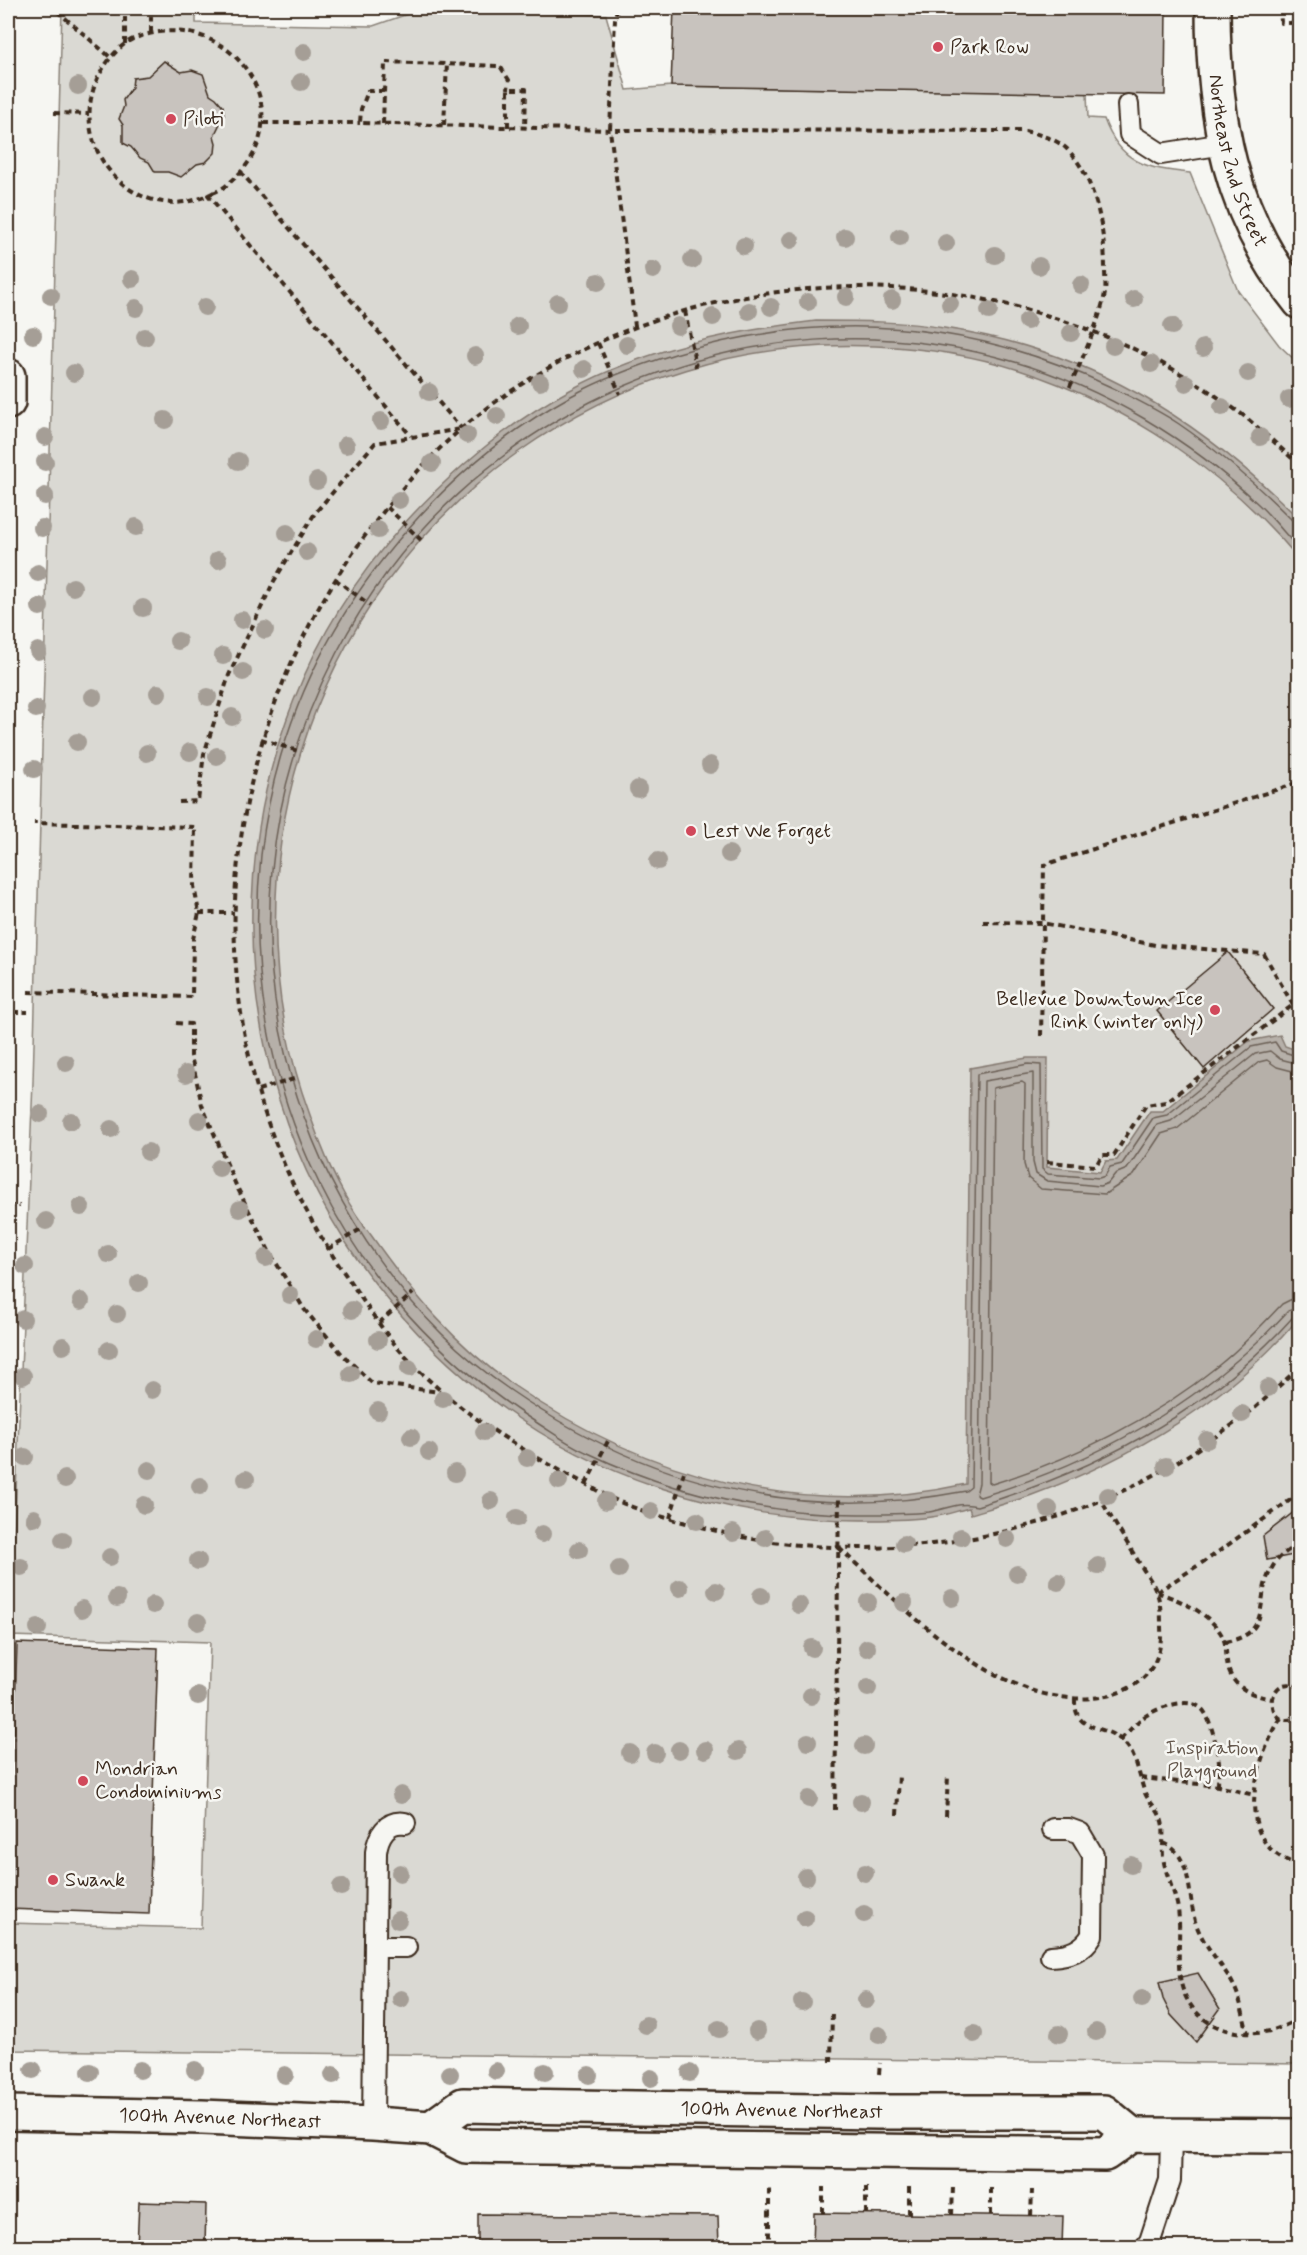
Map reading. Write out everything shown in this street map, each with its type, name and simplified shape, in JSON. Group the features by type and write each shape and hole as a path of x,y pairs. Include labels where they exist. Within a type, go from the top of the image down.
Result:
{"main road":[{"name":"Northeast 2nd Street","path":"1213,8 1217,95 1224,144 1238,197 1258,243 1299,302"},
{"path":"8,375 8,402"},
{"name":"100th Avenue Northeast","path":"8,2113 202,2117 431,2128 466,2146 1105,2154 1132,2134 1299,2136"}],"lane":[{"path":"1128,105 1130,134 1161,154 1224,144"},
{"path":"373,2124 377,1840 390,1825 398,1822 405,1823"},
{"path":"1052,1956 1064,1956 1077,1951 1086,1945 1092,1935 1093,1878 1093,1855 1080,1833 1069,1829 1053,1829"},
{"path":"375,1947 406,1947"},
{"path":"1145,2247 1150,2241 1170,2180 1171,2134"}],"path":[{"path":"151,8 151,32"},
{"path":"617,8 610,130 635,327"},
{"path":"1280,8 1281,23 1299,23"},
{"path":"110,57 57,11 125,10 125,45"},
{"path":"188,28 215,37 239,55 255,79 262,107 263,123 260,137 248,164 228,185 203,198 175,202 147,198 122,184 103,164 91,138 89,114 94,81 110,57 125,45 131,39 159,29 188,28"},
{"path":"383,124 385,62 500,66 509,80 508,127"},
{"path":"444,125 447,64"},
{"path":"508,89 526,89 525,128"},
{"path":"360,123 361,109 369,91 384,91"},
{"path":"54,113 89,114"},
{"path":"263,123 360,123 610,130 1013,131 1041,135 1066,148 1082,170 1097,202 1105,245 1105,292 1069,388"},
{"path":"240,171 462,428"},
{"path":"208,195 214,192"},
{"path":"208,195 411,436"},
{"path":"1299,465 1244,416 1195,383 1135,351 1092,331 1029,309 974,296 916,288 860,286 804,289 747,297 685,311 635,327 563,360 522,384 462,428 412,477 387,507 335,579 310,621 293,656 261,739 246,800 237,860 234,913 234,963 242,1027 258,1090 279,1155 302,1205 328,1250 397,1346 441,1392 488,1427 533,1456 626,1504 740,1538 797,1545 894,1548 948,1543 1030,1525 1102,1501 1177,1463 1251,1412 1299,1367"},
{"path":"685,311 696,367"},
{"path":"598,344 620,394"},
{"path":"179,802 198,801 204,754 229,675 273,581 315,513 375,443 462,428"},
{"path":"387,507 421,540"},
{"path":"335,579 370,604"},
{"path":"261,739 301,752"},
{"path":"1041,1036 1044,865 1299,782"},
{"path":"28,992 192,997 193,939 199,913 194,886 195,827 34,823"},
{"path":"199,913 234,913"},
{"path":"983,922 1042,923 1155,945 1264,954 1293,1005"},
{"path":"1047,1162 1096,1166 1102,1155 1114,1155 1146,1105 1166,1102 1293,1005 1299,1005"},
{"path":"13,1012 28,1012"},
{"path":"176,1023 191,1024 191,1056 202,1106 240,1193 269,1251 304,1309 342,1354 372,1383 441,1392"},
{"path":"258,1090 297,1078"},
{"path":"8,1206 20,1206"},
{"path":"328,1250 364,1227"},
{"path":"379,1323 413,1293"},
{"path":"586,1484 608,1441"},
{"path":"670,1518 684,1472"},
{"path":"1156,1592 1211,1557 1299,1493"},
{"path":"835,1810 839,1496"},
{"path":"839,1547 940,1640 984,1667 1026,1688 1053,1697 1075,1699 1116,1694 1132,1687 1147,1675 1158,1659 1162,1644 1160,1613 1156,1592 1102,1501"},
{"path":"1225,1642 1241,1639 1253,1630 1261,1615 1266,1582 1271,1569 1282,1554 1299,1542"},
{"path":"1156,1592 1179,1600 1206,1617 1219,1630 1225,1642 1228,1668 1235,1682 1246,1692 1272,1699"},
{"path":"1299,1688 1294,1685 1283,1686 1277,1689 1272,1699 1273,1710 1281,1718 1292,1720 1299,1716"},
{"path":"1075,1699 1075,1709 1081,1722 1092,1728 1105,1729 1121,1739 1132,1752 1146,1795 1161,1816 1165,1869 1177,1905 1180,1930 1180,1977 1184,1994 1197,2014 1228,2032 1248,2033 1271,2031 1299,2018"},
{"path":"1121,1739 1141,1719 1157,1710 1182,1703 1192,1703 1201,1707 1207,1715 1219,1761 1218,1786"},
{"path":"1281,1718 1270,1735 1258,1767 1254,1795 1256,1820 1262,1836 1274,1852 1288,1862 1299,1865"},
{"path":"897,1815 899,1775"},
{"path":"946,1816 948,1776"},
{"path":"1142,1778 1218,1786 1254,1795"},
{"path":"1163,1842 1171,1845 1184,1864 1195,1919 1202,1941 1236,1991 1248,2033"},
{"path":"831,2062 832,2011"},
{"path":"769,2175 769,2247"},
{"path":"823,2177 823,2213"},
{"path":"909,2177 909,2214"},
{"path":"952,2215 953,2177"},
{"path":"991,2215 992,2178"},
{"path":"866,2181 866,2214"},
{"path":"1031,2216 1032,2187"}],"green space":[{"name":"Inspiration Playground","path":"62,8 196,8 196,23 373,26 425,8 606,15 627,90 671,86 1087,93 1088,118 1104,119 1118,145 1127,154 1148,166 1190,173 1238,291 1279,345 1299,364 1299,2064 8,2050 8,1923 201,1928 210,1642 10,1636 33,1082"}],"water":[{"path":"816,321 864,321 944,328 996,338 1046,352 1093,371 1138,394 1180,420 1261,483 1299,519 1299,559 1270,527 1207,470 1136,422 1059,385 1019,370 966,356 911,348 875,346 778,350 685,370 598,404 518,452 447,513 385,584 336,665 300,755 281,838 276,924 277,967 282,1009 302,1092 326,1157 347,1200 418,1297 472,1353 513,1385 565,1417 618,1445 673,1467 729,1483 787,1493 845,1497 905,1494 966,1484 970,1068 1027,1058 1048,1058 1047,1167 1100,1172 1106,1161 1117,1160 1150,1111 1163,1111 1249,1041 1280,1035 1285,1046 1299,1051 1299,1318 1272,1348 1211,1400 1142,1444 1069,1480 1032,1495 971,1514 969,1508 941,1516 843,1520 789,1516 737,1508 658,1487 616,1471 576,1453 537,1431 500,1406 465,1378 402,1316 374,1282 318,1194 279,1099 257,1000 252,899 264,798 294,701 339,609 402,526 460,468 502,434 546,403 599,375 659,352 721,336"}],"building":[{"name":"Park Row","path":"674,8 1166,8 1165,95 671,86"},
{"name":"Piloti","path":"164,61 181,72 192,70 203,74 210,94 223,106 224,115 214,136 215,153 206,162 197,164 181,177 168,172 155,172 149,162 140,158 131,147 123,143 123,125 119,119 124,106 123,100 132,87 133,78 148,76"},
{"name":"Bellevue Downtown Ice Rink (winter only)","path":"1228,952 1273,1009 1204,1069 1157,1011"},
{"path":"1299,1508 1299,1554 1267,1560 1263,1536"},
{"name":"Mondrian Condominiums","path":"17,1643 158,1648 149,1914 8,1909"},
{"path":"1198,1973 1220,2009 1196,2042 1171,2015 1163,1999 1159,1982"},
{"path":"139,2202 206,2204 205,2247 137,2247"},
{"path":"814,2213 1063,2216 1062,2247 813,2247"},
{"path":"478,2214 718,2216 719,2247 478,2247"}],"place":[{"name":"Park Row","path":"938,47"},
{"name":"Piloti","path":"171,119"},
{"name":"Lest We Forget","path":"691,831"},
{"name":"Bellevue Downtown Ice Rink (winter only)","path":"1215,1010"},
{"name":"Mondrian Condominiums","path":"83,1781"},
{"name":"Swank","path":"53,1880"}]}
